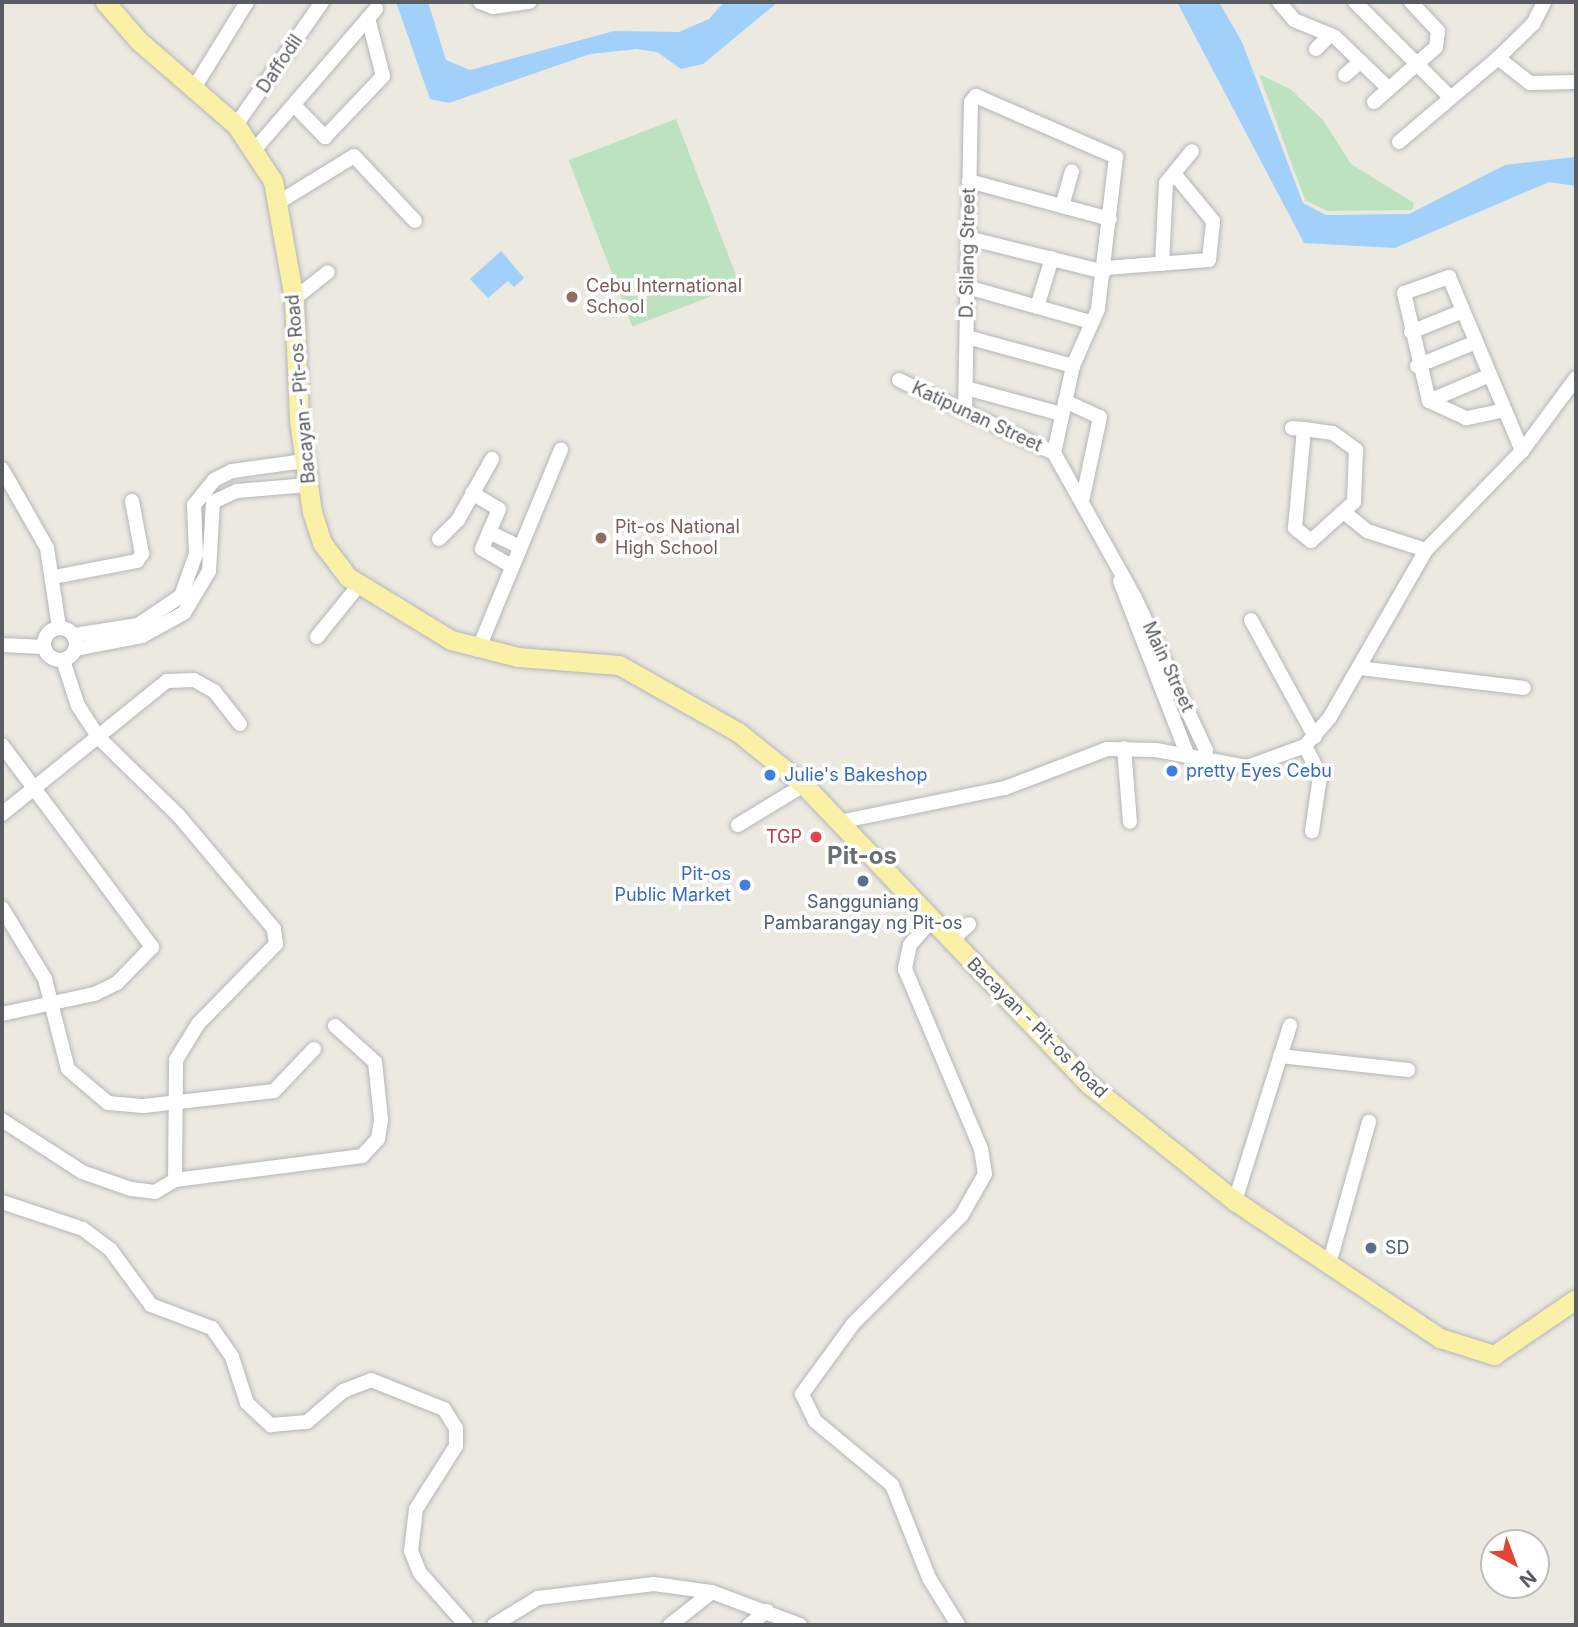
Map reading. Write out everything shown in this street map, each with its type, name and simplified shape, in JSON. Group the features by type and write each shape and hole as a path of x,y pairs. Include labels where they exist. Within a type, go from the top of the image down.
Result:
{"main road":[{"name":"Bacayan - Pit-os Road","path":"105,2 236,125 256,148 279,202 295,299 304,461 308,485 322,543 359,585 478,650 619,665 649,677 738,732 804,785 929,923 1090,1085 1235,1201 1440,1338 1478,1355 1506,1350 1576,1299"}],"street":[{"path":"194,88 247,2"},
{"name":"Daffodil","path":"236,125 322,2"},
{"path":"480,2 530,2"},
{"path":"1279,2 1294,20 1330,35 1388,88"},
{"path":"1355,2 1450,97"},
{"path":"1374,102 1436,47 1438,31 1411,2"},
{"path":"1399,142 1499,58 1533,24 1544,2"},
{"path":"256,148 372,14 383,76 325,137 294,105"},
{"path":"1316,49 1330,35"},
{"path":"1499,58 1530,83 1576,82"},
{"path":"1345,75 1361,61"},
{"name":"D. Silang Street","path":"965,412 969,181 976,96 1115,155 1110,219"},
{"path":"1162,264 1166,183 1176,176 1192,151"},
{"path":"279,202 354,156 415,222"},
{"path":"1062,206 1072,171"},
{"path":"968,238 1105,270 1209,260 1213,220 1176,176"},
{"path":"969,181 1110,219 1105,270 1091,322 1073,366 1054,453"},
{"path":"1037,307 1052,258"},
{"path":"295,299 328,272"},
{"path":"1504,410 1466,418 1429,401 1417,366 1404,293 1427,281 1449,277 1522,451"},
{"path":"967,287 1091,322"},
{"path":"1411,332 1463,310"},
{"path":"967,337 1073,366"},
{"path":"1417,366 1476,342"},
{"path":"1429,401 1490,375"},
{"path":"839,822 1005,788 1083,756 1124,748 1247,767 1310,741 1359,668 1426,550 1522,451 1576,378"},
{"name":"Katipunan Street","path":"900,380 1054,453"},
{"path":"966,388 1100,417 1082,502"},
{"path":"1298,428 1333,433 1356,450 1357,492 1345,513 1321,538 1307,540 1294,528 1298,428"},
{"path":"478,650 510,565 561,450"},
{"name":"Main Street","path":"1054,453 1120,579 1188,756"},
{"path":"439,539 472,493 492,459"},
{"path":"140,631 165,612 189,585 194,505 201,490 232,471 304,461"},
{"path":"2,469 36,521 54,577 59,627 75,642"},
{"path":"232,471 237,491"},
{"path":"63,660 75,642 173,623 197,599 210,560 208,514 213,502 237,491 308,485"},
{"path":"472,493 499,509 482,549 510,565"},
{"path":"54,577 137,561 142,554 132,501"},
{"path":"1345,513 1367,531 1426,550"},
{"path":"489,532 518,546"},
{"name":"Main Street","path":"1120,579 1135,598 1206,750 1204,760"},
{"path":"317,637 359,585"},
{"path":"1251,620 1310,741 1320,776 1312,831"},
{"path":"44,647 46,636 59,627"},
{"path":"2,645 44,647 63,660 78,706 99,738 178,815 277,936 182,1051 175,1181"},
{"path":"1359,668 1524,688"},
{"path":"2,814 167,681 204,685 240,724"},
{"path":"2,745 44,804 152,942 117,983 52,1004 2,1014"},
{"path":"1124,748 1130,822"},
{"path":"738,825 804,785"},
{"path":"2,908 35,955 52,1004 61,1054 92,1094 108,1103 178,1101 274,1091 314,1049"},
{"path":"929,923 910,944 905,969 981,1149 985,1174 961,1216 853,1324 802,1394 815,1421 892,1485 929,1578 958,1625"},
{"path":"950,942 969,924"},
{"path":"1235,1201 1290,1025"},
{"path":"2,1120 82,1172 131,1189 155,1192 175,1181 362,1156 378,1139 382,1119 375,1062 335,1026"},
{"path":"1280,1056 1408,1070"},
{"path":"1329,1264 1368,1122"},
{"path":"2,1202 83,1229 110,1249 151,1305 212,1328 232,1357 247,1403 271,1425 307,1422 343,1391 371,1380 444,1409 456,1428 456,1446 416,1509 411,1552 420,1573 466,1625"},
{"path":"494,1625 523,1605 553,1595 654,1584 712,1592 800,1625"},
{"path":"670,1625 712,1592"},
{"path":"749,1625 767,1611"}],"green space":[{"path":"1259,74 1290,89 1323,120 1351,164 1414,203 1412,210 1327,211 1305,200"},
{"path":"676,119 740,285 632,326 569,160"}],"water":[{"path":"396,2 428,2 446,60 470,70 614,31 679,32 709,19 724,2 778,2 703,64 681,69 657,52 637,49 590,54 449,103 430,99"},
{"path":"1177,2 1219,2 1242,42 1303,203 1326,215 1409,214 1505,165 1575,157 1576,186 1549,182 1395,248 1304,243"},
{"path":"501,251 524,278 514,287 508,281 488,298 470,279"}],"place":[{"name":"Cebu International School","path":"572,297"},
{"name":"Pit-os National High School","path":"601,538"},
{"name":"pretty Eyes Cebu","path":"1172,771"},
{"name":"Julie's Bakeshop","path":"770,775"},
{"name":"TGP","path":"816,837"},
{"name":"Sangguniang Pambarangay ng Pit-os","path":"863,881"},
{"name":"Pit-os Public Market","path":"745,885"},
{"name":"SD","path":"1371,1248"}],"district":[{"name":"Pit-os","path":"862,856"}]}
